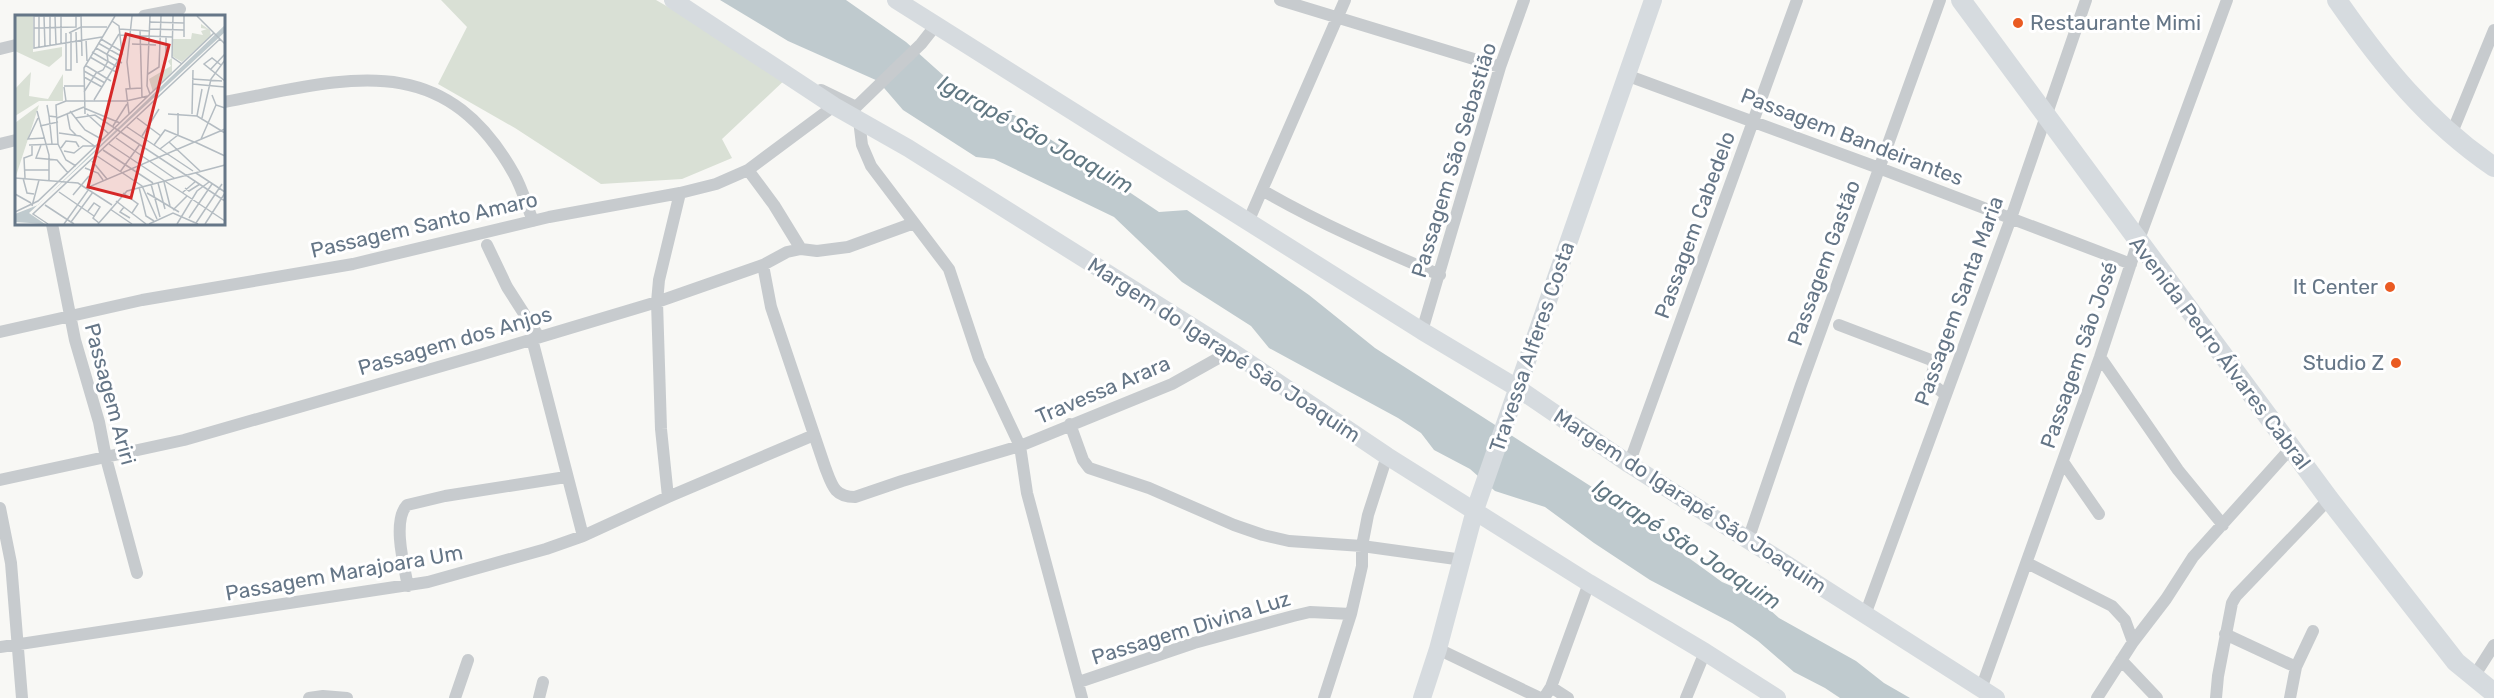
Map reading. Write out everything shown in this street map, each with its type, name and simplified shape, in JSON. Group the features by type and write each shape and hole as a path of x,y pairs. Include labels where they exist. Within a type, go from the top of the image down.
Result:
{"main road":[{"name":"Avenida Pedro Álvares Cabral","path":"1961,0 2330,499 2456,662 2494,693"},
{"path":"2337,0 2410,96 2451,135 2494,167"}],"street":[{"name":"Margem do Igarapé São Joaquim","path":"673,0 834,106 908,148 1231,351 1387,456 1477,505 1589,583 1706,652 1777,698"},
{"name":"Margem do Igarapé São Joaquim","path":"896,0 1422,331 1517,394 1989,693"},
{"path":"1280,0 1500,67"},
{"path":"1248,222 1345,0"},
{"name":"Passagem São Sebastião","path":"1422,331 1500,67 1524,0"},
{"name":"Travessa Alferes Costa","path":"1422,698 1438,649 1477,505 1653,0"},
{"name":"Passagem Cabedelo","path":"1629,464 1797,0"},
{"name":"Passagem Gastão","path":"1748,540 1940,0"},
{"name":"Passagem Santa Maria","path":"1865,615 2011,218 2045,113 2086,0"},
{"name":"Passagem São José","path":"1989,693 2027,563 2138,242 2227,0"},
{"path":"149,15 180,9"},
{"path":"817,94 823,89 856,107 921,44 936,26"},
{"path":"2451,135 2494,30"},
{"path":"0,49 15,45"},
{"name":"Passagem Bandeirantes","path":"1626,75 2131,264"},
{"path":"225,102 355,81 394,81 423,88 464,110 488,133 515,175 533,221"},
{"name":"Passagem Santo Amaro","path":"0,332 142,300 353,264 585,209 680,194 716,184 748,170 834,106"},
{"path":"859,120 865,154 882,182 949,269 979,359 1020,446 1027,493 1082,698"},
{"path":"0,144 15,140"},
{"path":"748,170 774,205 801,249"},
{"path":"1262,190 1302,213 1358,240 1440,275"},
{"path":"668,496 661,429 657,302 659,280 680,194"},
{"name":"Passagem dos Anjos","path":"0,480 184,440 657,302 763,265 774,257 801,249 817,251 848,247 914,223"},
{"name":"Passagem Ariri","path":"52,225 69,316 99,422 106,458 137,573"},
{"path":"487,245 535,338 566,477 583,536"},
{"path":"763,265 771,307 814,435"},
{"path":"1839,325 1931,360 1935,365 1930,380 1946,395"},
{"name":"Travessa Arara","path":"814,435 835,490 840,496 855,497 1020,446 1172,384 1231,351"},
{"path":"2100,357 2178,470 2223,525"},
{"path":"1071,424 1083,460 1089,468 1149,488 1234,525 1289,541 1362,546 1463,560"},
{"name":"Passagem Marajoara Um","path":"0,647 408,586 500,563 583,536 668,496 814,435"},
{"path":"2097,698 2193,557 2291,448"},
{"path":"1324,698 1352,614 1362,566 1362,546 1368,515 1387,456"},
{"path":"2063,462 2099,514"},
{"path":"408,586 400,537 400,517 406,505 445,496 566,477"},
{"path":"2216,698 2229,611 2236,596 2330,499"},
{"path":"0,508 11,563 22,698"},
{"path":"2027,563 2112,606 2125,620 2133,642"},
{"path":"1438,649 1542,698 1551,687 1589,583"},
{"name":"Passagem Divina Luz","path":"1078,682 1194,643 1293,616 1310,612 1352,614"},
{"path":"2290,698 2296,667 2313,632"},
{"path":"2225,634 2296,667"},
{"path":"2473,678 2494,645"},
{"path":"1686,698 1706,652"},
{"path":"455,698 468,660"},
{"path":"2121,660 2157,698"},
{"path":"539,698 543,682"},
{"path":"1551,687 1568,698"},
{"path":"309,698 323,696 347,698"}],"shaded area":[{"path":"441,0 656,0 789,76 722,139 732,158 682,179 601,184 515,128 438,84 467,27"}],"water":[{"name":"Igarapé São Joaquim","path":"720,0 846,0 906,42 944,76 980,102 1014,115 1159,212 1187,210 1309,295 1375,348 1642,519 1682,553 1722,582 1753,595 1779,618 1856,661 1884,683 1910,698 1840,698 1794,672 1758,641 1732,623 1650,580 1545,507 1495,491 1470,469 1434,450 1421,433 1398,418 1269,348 1251,326 1182,282 1114,217 994,159 976,157 903,110 878,81 788,41"}],"place":[{"name":"Restaurante Mimi","path":"2018,23"},
{"name":"It Center","path":"2390,287"},
{"name":"Studio Z","path":"2396,363"}]}
